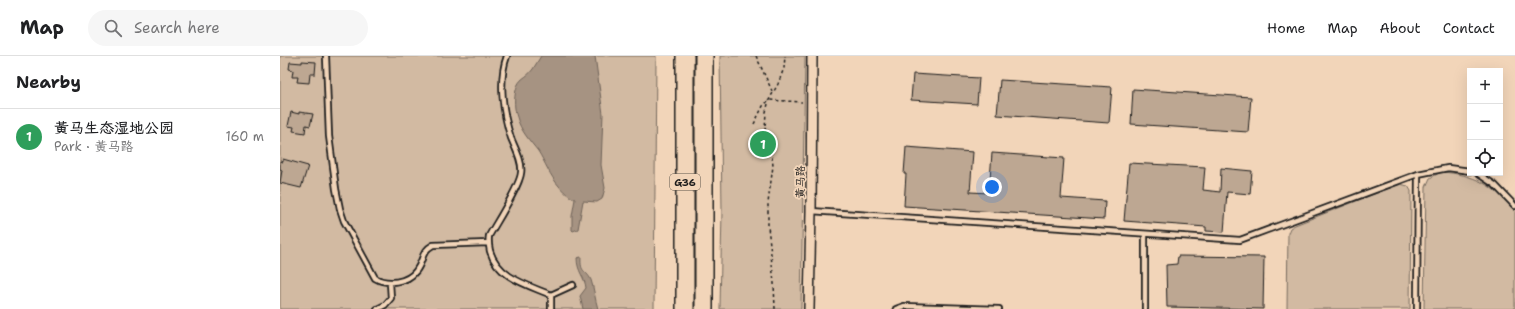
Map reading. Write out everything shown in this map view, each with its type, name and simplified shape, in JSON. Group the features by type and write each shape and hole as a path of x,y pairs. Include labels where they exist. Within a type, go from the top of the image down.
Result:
{"highway":[{"name":"G36","path":"685,56 685,309"},
{"name":"G36","path":"704,56 704,309"}],"street":[{"name":"黄马路","path":"809,309 812,56"}],"lane":[{"path":"326,56 329,136 340,209 344,221 375,278 382,282 390,283 409,277 416,272 426,248 433,245 488,243"},
{"path":"507,56 503,82 503,106 509,131 521,166 521,173 512,194 489,236 488,243 491,256 497,267 507,275 550,294 572,285"},
{"path":"811,211 1240,240 1418,174 1448,168 1467,170"},
{"path":"1417,309 1418,174"},
{"path":"1482,176 1496,185 1515,206"},
{"path":"1145,234 1145,309"},
{"path":"377,309 385,305 391,298 390,283"},
{"path":"550,294 551,309"},
{"path":"896,309 904,306 1000,309"}],"path":[{"path":"756,56 773,93"},
{"path":"754,124 763,106 769,100 778,84 784,68 785,56"},
{"path":"769,100 812,102"},
{"path":"769,100 766,112 765,128 771,147 773,166 768,203 768,226 775,309"}],"shaded area":[{"path":"280,56 656,56 654,309 280,309"},
{"path":"541,56 595,56 603,114 601,165 605,188 602,199 597,202 583,201 578,229 573,231 572,216 575,199 564,192 553,178 538,151 523,131 518,122 515,111 517,86 533,69"},
{"path":"720,56 805,56 801,309 720,309 722,211"},
{"path":"1441,172 1464,175 1473,178 1482,182 1499,194 1515,211 1515,309 1424,309 1426,187 1430,178"},
{"path":"1400,184 1408,186 1411,191 1410,309 1287,309 1288,233 1290,228"},
{"path":"581,257 581,266 591,280 598,309 583,309 580,296 586,288 577,263 577,258"}],"building":[{"path":"302,61 316,62 315,74 310,74 309,83 297,82 298,77 292,77 293,70 289,69 290,62 302,63"},
{"path":"913,74 979,78 977,104 911,100"},
{"path":"1000,80 1112,87 1109,123 997,115"},
{"path":"1133,89 1251,97 1248,132 1131,124"},
{"path":"291,112 299,114 299,112 313,114 310,126 306,125 305,133 293,131 294,127 288,126"},
{"path":"906,147 973,152 970,192 989,193 992,153 1064,158 1061,198 1105,201 1104,219 904,206"},
{"path":"283,159 308,166 301,188 280,183 282,170 280,169 280,161 283,162"},
{"path":"1129,163 1205,167 1203,190 1220,192 1221,168 1252,171 1250,194 1227,192 1224,232 1206,231 1206,227 1124,221"},
{"path":"1178,256 1264,257 1263,309 1167,307 1166,265 1177,264"}],"place":[{"name":"黄马生态湿地公园","path":"763,144"}]}
